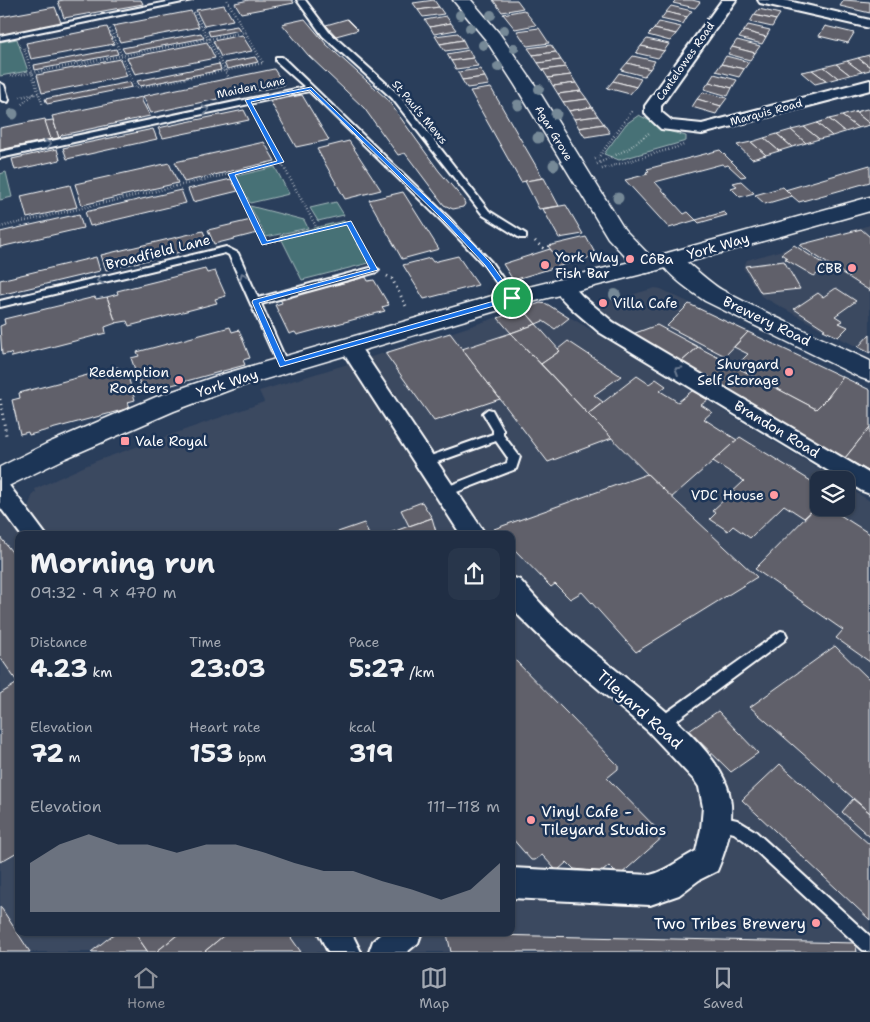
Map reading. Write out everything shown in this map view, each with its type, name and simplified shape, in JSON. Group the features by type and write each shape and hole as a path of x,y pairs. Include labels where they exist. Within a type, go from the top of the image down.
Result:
{"main road":[{"name":"Agar Grove","path":"462,0 493,37 616,232 647,266"},
{"name":"York Way","path":"0,479 56,451 165,404 283,365 512,298 670,260 870,204"},
{"name":"Brewery Road","path":"670,260 690,279 713,295 870,372"}],"street":[{"name":"Cantelowes Road","path":"661,123 653,113 653,106 729,0"},
{"path":"765,0 870,24"},
{"name":"Marquis Road","path":"661,123 667,126 708,127 870,85"},
{"name":"Brandon Road","path":"563,286 575,301 606,327 870,485"},
{"path":"349,346 471,531"},
{"path":"0,490 31,531"},
{"name":"Tileyard Road","path":"515,591 556,637 661,724 708,776 717,801 714,843 707,861 689,870 669,885 650,890 515,883"},
{"path":"336,936 346,952"},
{"path":"384,952 402,936"}],"lane":[{"path":"0,38 188,0"},
{"name":"St Paul's Mews","path":"301,0 326,34 395,96 486,213 523,236"},
{"path":"278,60 311,88 446,220 488,264 512,298"},
{"path":"0,85 5,100"},
{"name":"Maiden Lane","path":"0,155 311,88"},
{"name":"Broadfield Lane","path":"0,304 226,250 233,253 283,365"},
{"path":"255,302 374,270"},
{"path":"445,492 512,466 514,457 498,436 498,430 488,413"},
{"path":"426,462 498,436"},
{"path":"661,724 781,636"},
{"path":"715,822 737,827 750,836 868,945"}],"path":[{"path":"105,16 136,88 263,62 226,0"},
{"path":"193,10 229,78"},
{"path":"8,76 245,32"},
{"path":"19,34 43,106"},
{"path":"22,104 34,94"},
{"path":"247,101 318,230"},
{"path":"589,160 598,158 633,108 653,106"},
{"path":"593,165 628,150 661,123"},
{"path":"596,170 693,143 708,127"},
{"path":"0,227 281,162"},
{"path":"231,174 265,243 349,223 374,270 392,279 410,314"},
{"path":"0,399 6,435"}],"shaded area":[{"path":"870,225 870,353 761,296 743,268 747,260"},
{"path":"655,288 661,289 870,390 870,473 605,322 597,310 603,303"},
{"path":"540,303 547,304 822,471 810,471 810,516 855,516 855,492 870,501 870,952 0,952 0,507 15,499 28,507 33,494 36,492 35,489 96,461 264,402 259,391 450,333"}],"green space":[{"path":"17,39 28,71 0,76 0,42"},
{"path":"639,115 668,131 686,136 686,141 619,160 604,154 626,124"},
{"path":"275,167 289,194 250,203 236,176"},
{"path":"6,172 12,197 0,200 0,174"},
{"path":"336,202 344,215 318,221 310,208"},
{"path":"250,206 304,220 308,228 266,237"},
{"path":"344,221 369,263 302,280 280,236"}],"building":[{"path":"141,0 143,4 64,18 58,1"},
{"path":"249,0 292,0 294,3 241,13 235,3"},
{"path":"434,0 439,7 418,10 413,3"},
{"path":"493,0 517,0 523,8 502,12"},
{"path":"676,0 700,2 695,8 673,3"},
{"path":"844,0 870,2 870,13 840,6"},
{"path":"224,5 233,20 204,26 196,10"},
{"path":"671,6 692,11 687,17 666,12"},
{"path":"55,7 62,25 0,36 0,17"},
{"path":"439,7 444,14 423,17 418,10"},
{"path":"759,9 780,14 776,20 754,15"},
{"path":"524,10 536,25 515,29 503,14"},
{"path":"191,11 199,27 120,42 113,26"},
{"path":"666,12 687,17 683,24 661,19"},
{"path":"754,15 776,20 772,27 750,22"},
{"path":"446,16 451,23 430,27 425,20"},
{"path":"305,19 326,44 387,99 439,171 463,199 465,204 463,207 453,209 444,205 405,153 398,155 364,108 308,55 282,24"},
{"path":"347,19 358,30 336,36 326,25"},
{"path":"659,22 681,27 676,34 654,29"},
{"path":"451,23 456,30 434,34 430,27"},
{"path":"748,25 770,30 766,37 744,31"},
{"path":"237,26 240,30 210,36 208,31"},
{"path":"825,26 854,33 848,43 819,36"},
{"path":"107,27 114,44 31,59 26,43"},
{"path":"539,28 549,43 527,46 517,31"},
{"path":"654,29 676,34 670,41 648,35"},
{"path":"744,31 766,37 762,44 739,38"},
{"path":"201,33 204,38 125,53 122,48"},
{"path":"458,33 463,40 440,44 435,36"},
{"path":"242,35 252,51 221,57 213,41"},
{"path":"647,39 669,44 664,51 641,46"},
{"path":"463,40 467,48 445,51 440,44"},
{"path":"737,40 760,46 755,53 732,47"},
{"path":"207,42 215,58 135,74 127,58"},
{"path":"551,45 556,52 533,55 528,48"},
{"path":"641,46 664,51 658,58 636,53"},
{"path":"732,47 755,53 750,60 728,54"},
{"path":"116,49 118,54 35,70 34,65"},
{"path":"469,50 473,58 451,61 447,54"},
{"path":"556,52 561,60 538,63 533,55"},
{"path":"870,55 870,67 858,58"},
{"path":"633,56 655,61 650,69 627,63"},
{"path":"726,56 749,62 744,69 721,64"},
{"path":"255,57 258,62 227,69 224,63"},
{"path":"473,58 478,66 456,69 451,61"},
{"path":"858,58 870,67 870,70 862,72 847,61"},
{"path":"120,59 127,76 42,93 37,75"},
{"path":"561,60 566,67 543,70 538,63"},
{"path":"847,61 862,72 850,75 836,64"},
{"path":"627,63 650,69 644,76 621,70"},
{"path":"219,64 221,70 140,86 137,81"},
{"path":"721,64 744,69 739,77 716,71"},
{"path":"836,64 850,75 838,78 824,67"},
{"path":"566,67 571,75 548,78 543,70"},
{"path":"824,67 838,78 827,81 812,70"},
{"path":"274,69 284,85 151,113 143,96"},
{"path":"480,69 485,77 462,80 458,72"},
{"path":"812,70 827,81 815,84 801,72"},
{"path":"619,73 641,79 636,87 613,81"},
{"path":"714,74 737,80 732,88 709,82"},
{"path":"571,75 576,83 553,86 548,78"},
{"path":"485,77 489,85 467,88 462,80"},
{"path":"613,81 636,87 630,94 607,88"},
{"path":"130,82 132,87 47,104 45,99"},
{"path":"709,82 732,88 728,96 704,89"},
{"path":"576,83 581,91 558,94 553,86"},
{"path":"491,88 543,178 521,182 470,91"},
{"path":"581,91 587,99 563,102 558,94"},
{"path":"703,92 727,98 721,106 697,99"},
{"path":"302,95 329,140 296,147 270,101"},
{"path":"142,97 142,101 150,116 62,135 59,138 52,116"},
{"path":"587,99 592,107 569,111 563,102"},
{"path":"697,99 721,106 716,114 692,107"},
{"path":"592,107 598,116 574,119 569,111"},
{"path":"867,109 870,111 870,124 855,112"},
{"path":"244,110 249,120 163,138 158,128"},
{"path":"855,112 870,125 858,128 842,116"},
{"path":"598,116 604,124 579,128 574,119"},
{"path":"842,116 858,128 845,132 829,119"},
{"path":"45,119 51,139 0,150 0,128"},
{"path":"829,119 845,132 832,136 817,123"},
{"path":"53,120 59,138 51,139 45,121"},
{"path":"817,123 832,136 819,139 804,127"},
{"path":"604,124 610,133 585,137 579,128"},
{"path":"804,127 819,139 806,143 791,130"},
{"path":"153,129 157,139 67,159 63,148"},
{"path":"791,130 806,143 792,147 777,134"},
{"path":"777,134 792,147 779,151 764,138"},
{"path":"764,138 779,151 766,155 751,142"},
{"path":"349,141 381,190 345,199 317,149"},
{"path":"264,142 275,161 184,182 175,162"},
{"path":"751,142 766,155 752,159 737,145"},
{"path":"57,149 60,160 15,170 12,159"},
{"path":"720,150 746,176 741,177 728,165 722,164 655,182 684,214 688,212 696,220 669,228 625,180 648,174 646,172 649,171 647,169"},
{"path":"169,163 178,183 82,205 75,184"},
{"path":"870,165 870,182 799,202 785,190"},
{"path":"544,178 559,206 539,209 525,181"},
{"path":"231,179 238,191 193,202 188,189"},
{"path":"741,181 754,193 740,197 731,188 737,186 733,183"},
{"path":"70,185 77,207 27,218 21,196"},
{"path":"783,187 792,196 765,204 755,195"},
{"path":"181,190 186,203 90,226 85,212"},
{"path":"403,192 439,249 402,259 369,200"},
{"path":"566,205 583,234 559,238 543,209"},
{"path":"724,212 727,215 699,223 696,220"},
{"path":"79,214 83,228 0,247 0,232"},
{"path":"251,220 257,233 214,244 208,230"},
{"name":"CBB","path":"861,229 870,237 870,291 799,245"},
{"path":"203,231 209,245 106,270 101,255"},
{"path":"586,237 595,253 592,257 563,265 548,246"},
{"path":"794,245 828,267 814,276 785,259 787,258 781,254"},
{"path":"550,249 563,265 513,280 503,264"},
{"path":"458,256 478,285 424,299 403,265 430,258 433,262"},
{"path":"96,257 100,271 0,295 0,280"},
{"path":"784,261 800,289 761,293 745,266"},
{"path":"205,269 207,273 215,271 226,296 215,299 217,303 129,326 127,321 116,323 107,297 118,294 117,291"},
{"path":"366,277 368,281 374,280 389,305 382,307 385,311 297,335 295,332 289,334 275,305 282,303 280,299"},
{"path":"836,288 856,301 835,316 843,321 839,323 848,327 838,337 823,330 825,329 794,309 818,293 823,297"},
{"path":"95,297 96,299 107,297 116,323 105,327 106,333 12,357 11,353 2,355 0,326 5,324 4,319"},
{"path":"540,303 547,304 569,318 555,329 543,321 536,324 523,309"},
{"path":"689,304 748,332 725,356 667,326"},
{"path":"523,309 536,324 511,333 498,318"},
{"path":"536,324 560,351 541,364 511,333"},
{"path":"657,325 698,347 680,363 630,335"},
{"path":"230,327 232,332 239,330 250,358 243,360 245,365 150,391 149,388 142,390 131,358 139,356 137,352"},
{"name":"Shurgard Self Storage","path":"748,332 843,377 816,409 735,367 748,354 734,347"},
{"path":"450,333 500,399 434,421 385,353"},
{"path":"511,333 612,438 548,462 462,349"},
{"path":"870,334 870,353 858,347"},
{"path":"568,341 621,376 594,395 603,402 588,414 541,364 560,351 558,349"},
{"path":"698,347 816,409 843,377 870,390 870,427 845,458 680,363"},
{"path":"118,367 119,372 126,370 135,400 128,402 130,408 29,435 28,432 20,434 12,400 20,398 19,393"},
{"path":"637,376 649,384 656,379 666,386 660,391 678,402 692,391 708,400 701,405 712,412 704,419 737,440 671,498 588,414"},
{"path":"870,427 870,472 845,458"},
{"name":"VDC House","path":"740,437 810,480 810,512 804,518 784,505 750,538 733,526 728,531 710,519 716,513 712,511 744,481 713,461"},
{"path":"647,474 757,577 636,652 582,592 570,599 555,584 551,587 515,550 515,531 496,531 494,529"},
{"path":"422,502 432,518 409,526 401,510"},
{"path":"810,513 810,516 842,516 870,534 870,662 836,638 843,630 755,569"},
{"path":"432,518 436,531 395,531"},
{"path":"364,523 367,531 341,531"},
{"path":"0,537 15,556 15,679 0,657"},
{"path":"835,646 870,680 870,813 750,707"},
{"path":"515,660 618,765 618,769 607,778 664,836 619,876 609,866 602,872 574,869 567,862 557,871 542,855 535,860 531,860 515,842"},
{"path":"15,685 15,853 0,862 0,694"},
{"path":"718,711 758,753 731,772 689,731"},
{"path":"780,764 870,845 870,920 742,800"},
{"path":"853,799 870,813 870,837 842,812"},
{"path":"0,906 15,929 15,936 20,936 30,952 0,952"},
{"path":"111,936 137,936 148,952 91,952"},
{"path":"137,936 176,936 156,952 148,952"},
{"path":"176,936 223,936 204,952 156,952"},
{"path":"223,936 290,936 301,952 204,952"},
{"path":"447,936 515,936 855,943 857,952 451,952"}],"place":[{"name":"CôBa","path":"630,259"},
{"name":"York Way Fish Bar","path":"545,265"},
{"name":"CBB","path":"852,268"},
{"name":"Villa Cafe","path":"603,303"},
{"name":"Shurgard Self Storage","path":"789,372"},
{"name":"Redemption Roasters","path":"179,380"},
{"name":"Vale Royal","path":"125,441"},
{"name":"VDC House","path":"774,495"},
{"name":"Vinyl Cafe - Tileyard Studios","path":"531,820"},
{"name":"Two Tribes Brewery","path":"816,923"}],"route":[{"path":"311,88 446,220 488,264 500,284 512,298 283,365 255,302 374,270 349,223 265,243 231,174 281,162 247,101 311,88"}]}
